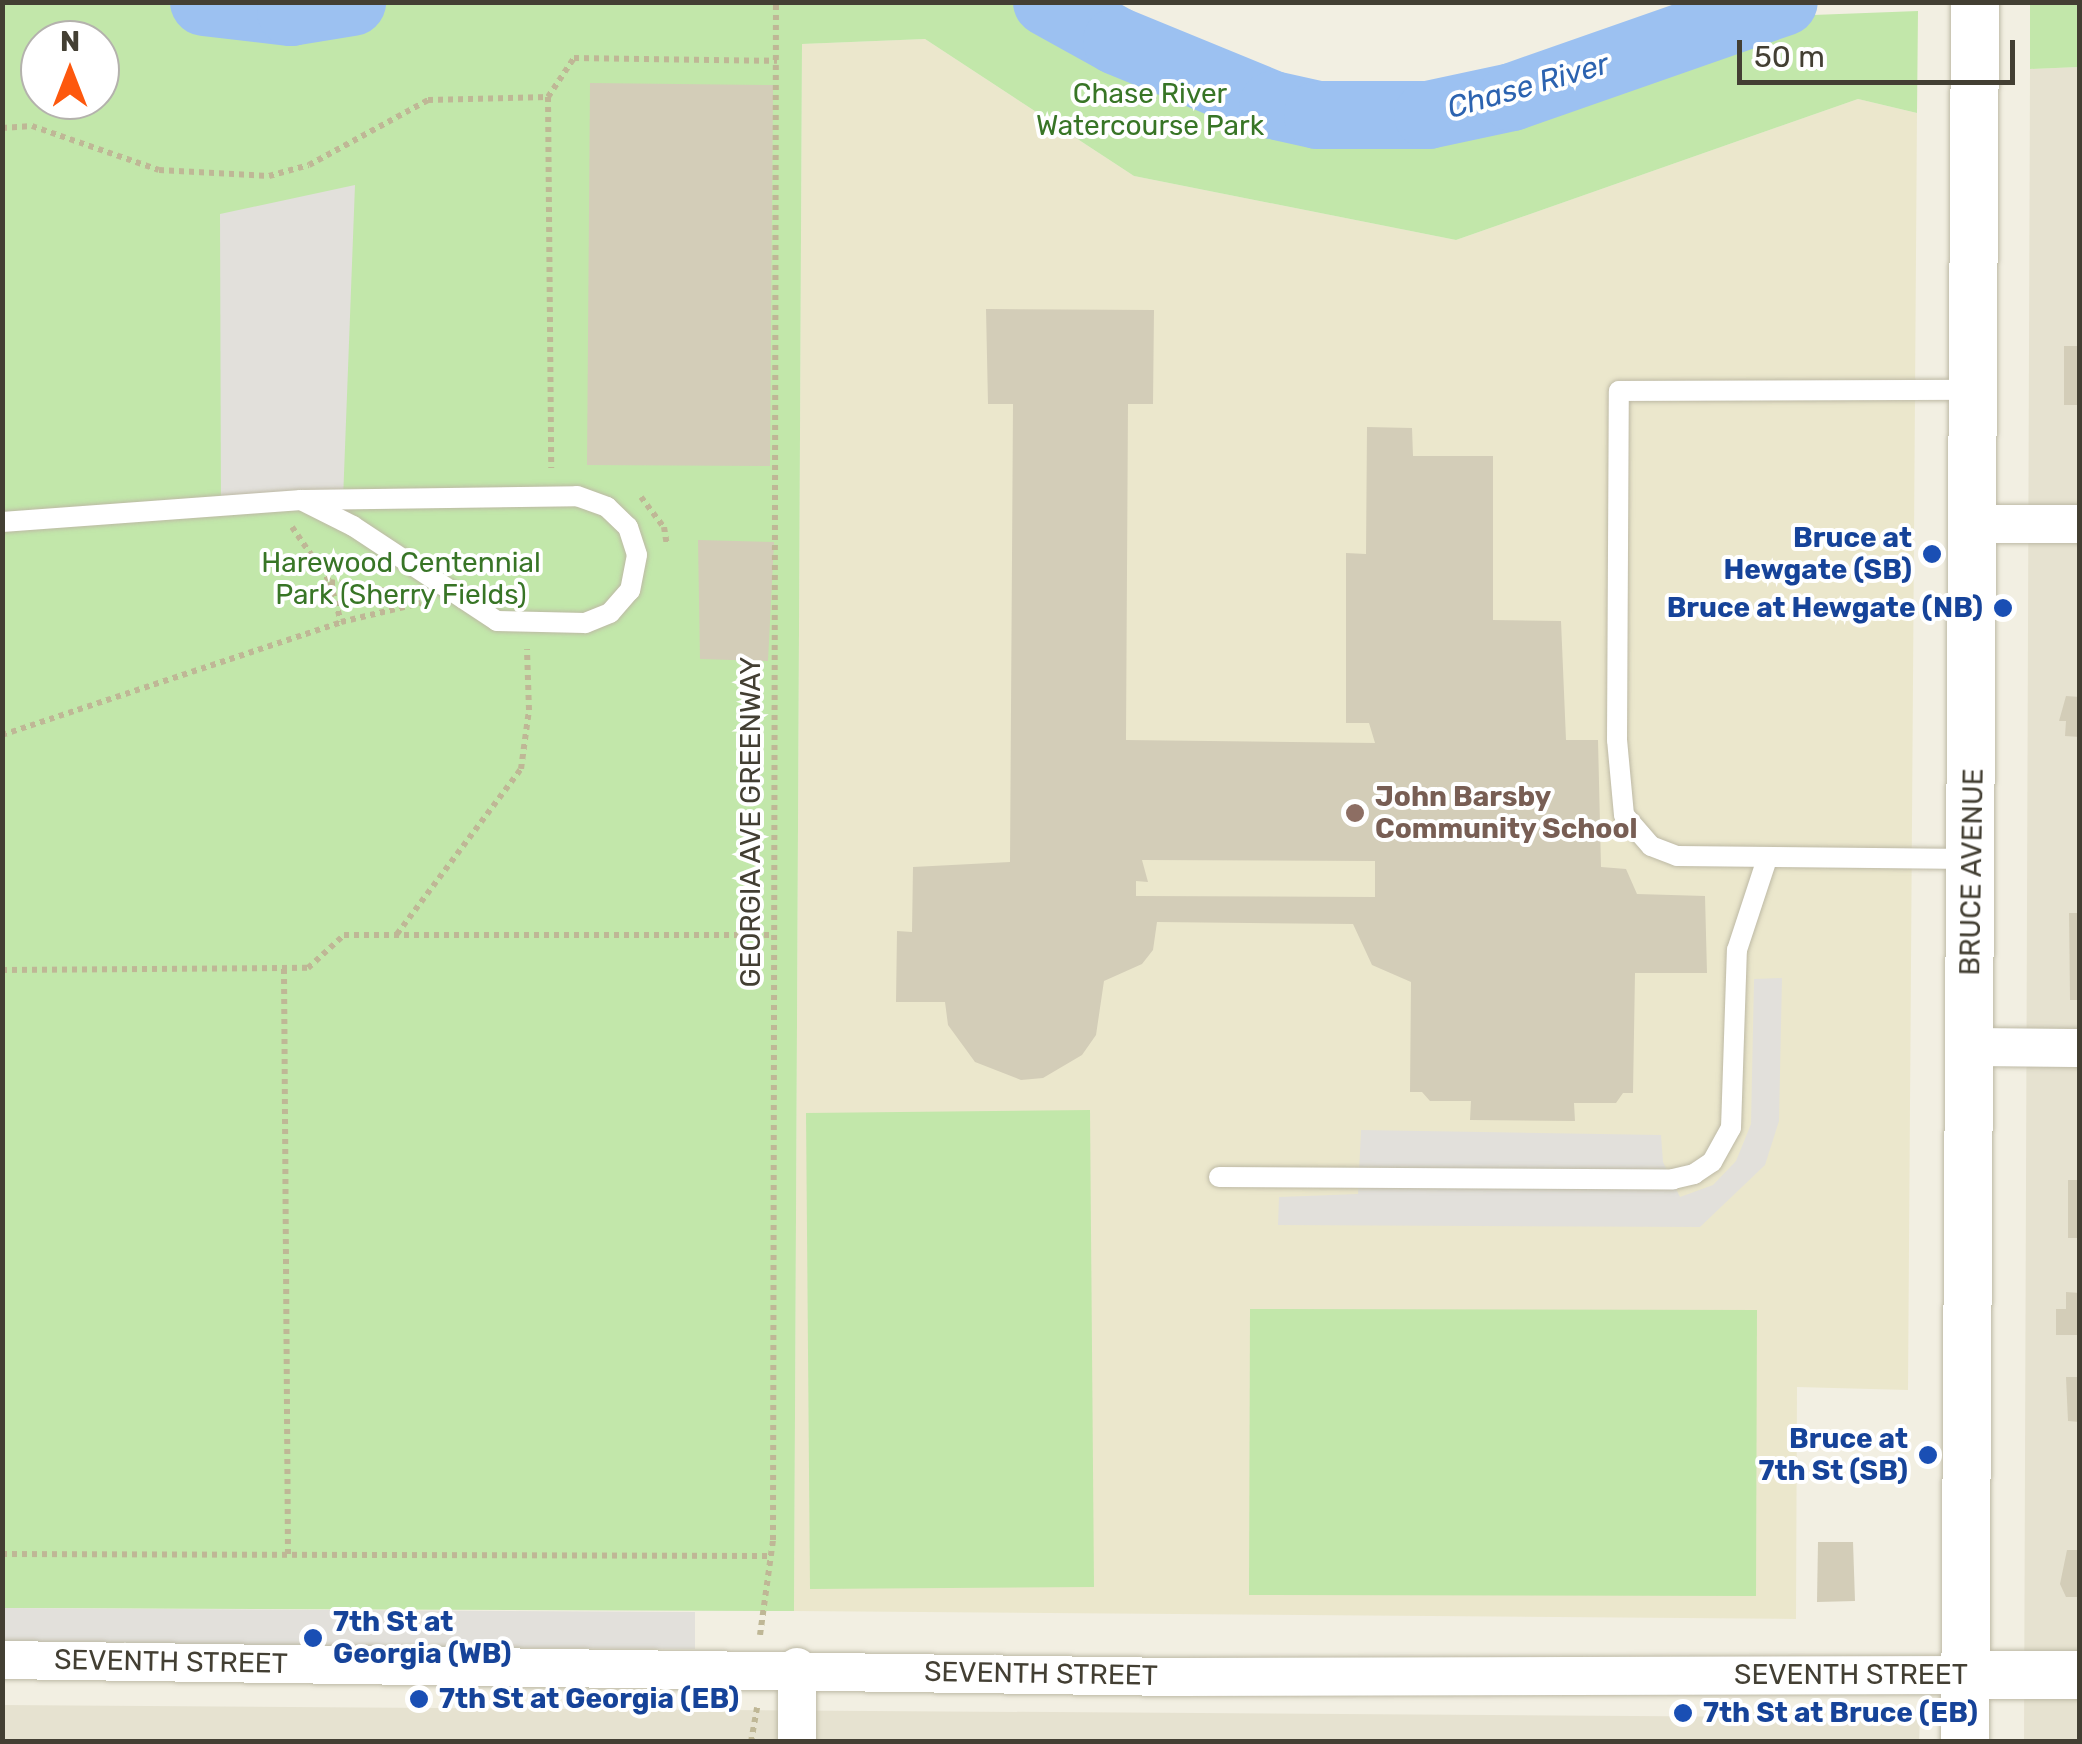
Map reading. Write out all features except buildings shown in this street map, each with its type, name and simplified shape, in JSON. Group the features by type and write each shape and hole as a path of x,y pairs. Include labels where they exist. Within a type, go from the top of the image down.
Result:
{"street":[{"name":"BRUCE AVENUE","path":"1964,1742 1974,859 1975,2"},
{"path":"1972,524 2080,524"},
{"path":"1970,1047 2080,1048"},
{"name":"SEVENTH STREET","path":"2,1660 797,1667 1179,1677 2080,1675"},
{"path":"797,1667 797,1742"}],"lane":[{"path":"1973,390 1619,391 1617,740 1624,816 1651,846 1678,856 1974,859"},
{"path":"2,522 301,500 577,496 607,506 628,527 637,555 630,590 610,613 585,623 497,620 353,526 301,500"},
{"path":"1219,1177 1672,1179 1694,1174 1712,1162 1731,1128 1737,950 1767,859"}],"path":[{"name":"GEORGIA AVE GREENWAY","path":"760,1641 770,1556 776,2"},
{"path":"566,470 551,469 547,434 548,97 574,58 777,61"},
{"path":"2,128 32,126 160,170 269,176 309,165 428,100 548,97"},
{"path":"636,493 664,527 668,554"},
{"path":"251,503 251,527 291,526 330,582 341,622"},
{"path":"2,735 341,622 426,602 330,582"},
{"path":"509,646 542,648"},
{"path":"396,935 521,768 529,710 527,647"},
{"path":"2,970 308,968 344,935 773,935"},
{"path":"284,969 288,1555"},
{"path":"2,1554 770,1556"},
{"path":"751,1742 758,1707"}],"shaded area":[{"name":"John Barsby Community School","path":"925,39 1134,176 1456,240 1858,99 1917,113 1908,1390 1797,1387 1796,1619 794,1611 802,44"},
{"path":"2079,67 2080,1741 2024,1742 2030,69"},
{"path":"355,185 343,500 221,505 220,214"},
{"path":"1782,978 1779,1121 1765,1165 1700,1227 1278,1225 1279,1197 1358,1194 1361,1130 1661,1135 1663,1162 1680,1197 1713,1185 1736,1161 1751,1124 1754,979"},
{"path":"3,1608 695,1612 695,1649 3,1644"},
{"path":"3,1705 1920,1718 1919,1742 3,1742"}],"green space":[{"name":"Harewood Centennial Park (Sherry Fields)","path":"3,3 1089,3 1207,71 1272,98 1467,126 1577,100 1709,31 1813,15 1918,11 1917,113 1858,99 1456,240 1134,176 925,39 802,44 794,1611 3,1608"},
{"path":"2030,3 2079,3 2079,67 2030,69"},
{"path":"1090,1110 1094,1587 810,1589 806,1113"},
{"path":"1250,1309 1757,1310 1756,1596 1249,1595"}],"waterway":[{"name":"Chase River","path":"204,2 291,12 352,2"},
{"name":"Chase River","path":"1047,2 1117,41 1273,105 1318,115 1428,115 1512,97 1784,2"}],"place":[{"name":"Bruce at Hewgate (SB)","path":"1932,554"},
{"name":"Bruce at Hewgate (NB)","path":"2003,608"},
{"name":"John Barsby Community School","path":"1355,813"},
{"name":"Bruce at 7th St (SB)","path":"1928,1455"},
{"name":"7th St at Georgia (WB)","path":"313,1638"},
{"name":"7th St at Georgia (EB)","path":"419,1699"},
{"name":"7th St at Bruce (EB)","path":"1683,1713"}],"park label":[{"name":"Chase River Watercourse Park","path":"1150,110"}]}
